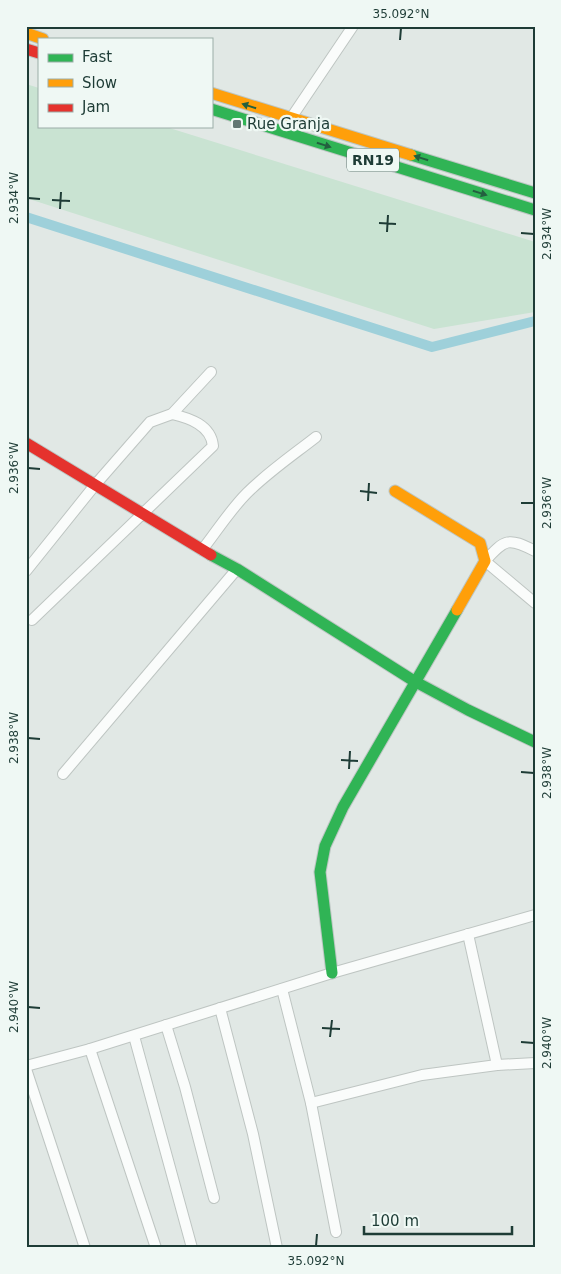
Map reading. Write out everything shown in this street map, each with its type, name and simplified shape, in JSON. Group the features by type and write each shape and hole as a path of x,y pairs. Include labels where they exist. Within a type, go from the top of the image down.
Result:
{"main road":[{"path":"26,33 40,38"},
{"path":"26,49 38,53"},
{"name":"RN19","path":"212,93 535,193"},
{"name":"RN19","path":"212,109 535,210"},
{"path":"26,443 202,550 237,569 414,681 468,710 535,742"},
{"path":"332,973 320,872 323,848 414,681 485,561 480,543 395,491"}],"street":[{"path":"283,133 291,118 353,26"},
{"path":"26,571 95,485 150,422 172,414 211,372"},
{"path":"32,620 213,446 208,433 194,420 172,414"},
{"path":"202,550 246,493 316,437"},
{"path":"535,551 517,542 500,545 485,561 535,603"},
{"path":"63,774 237,569"},
{"path":"85,1248 26,1068 332,973 534,917"},
{"path":"468,934 497,1065"},
{"path":"282,989 311,1103 336,1232"},
{"path":"220,1008 257,1151 277,1248"},
{"path":"166,1026 185,1087 214,1198"},
{"path":"134,1036 192,1248"},
{"path":"90,1049 156,1248"},
{"path":"311,1103 422,1074 497,1065 535,1063"}],"green space":[{"path":"26,84 38,88 38,128 169,128 535,242 535,312 434,329 26,198"}],"waterway":[{"path":"26,217 432,347 535,321"}],"traffic: fast":[{"path":"212,109 535,210"},
{"path":"411,155 535,193"},
{"path":"211,555 237,569 414,681 468,710 535,742"},
{"path":"332,973 320,872 325,846 343,807 457,610"}],"traffic: slow":[{"path":"26,33 40,38"},
{"path":"212,93 411,155"},
{"path":"395,491 480,543 485,561 457,610"}],"traffic: jam":[{"path":"26,49 38,53"},
{"path":"26,443 211,555"}],"place":[{"name":"Rue Granja","path":"237,124"}]}
